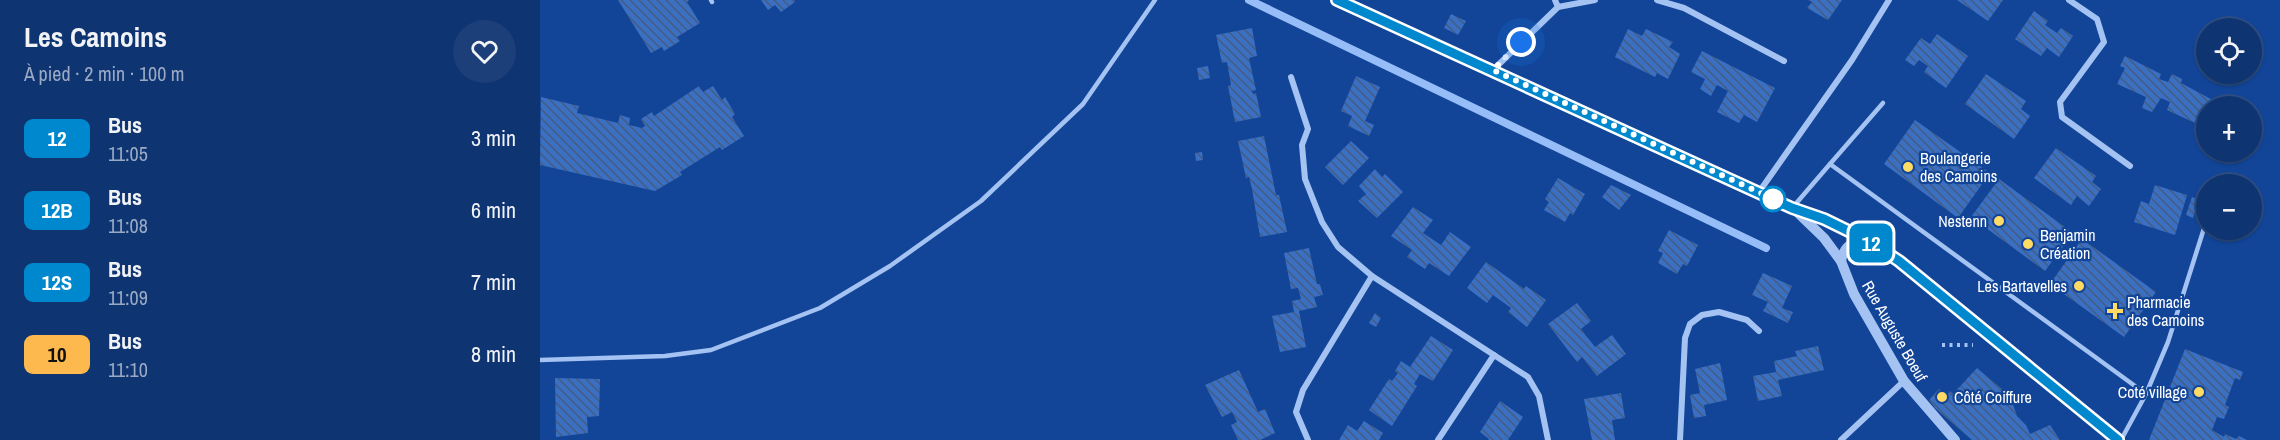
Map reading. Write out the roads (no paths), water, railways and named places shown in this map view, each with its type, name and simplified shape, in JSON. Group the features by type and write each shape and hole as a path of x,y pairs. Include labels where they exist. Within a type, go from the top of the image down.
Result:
{"street":[{"path":"1337,0 1869,241 1899,261 2120,440"},
{"path":"1493,70 1557,3 1595,0"},
{"path":"1657,0 1684,8 1784,61"},
{"path":"1759,192 1852,60 1889,0"},
{"path":"2068,0 2097,19 2104,42 2060,102 2062,117 2130,166"},
{"path":"1292,77 1308,129 1302,145 1305,179 1322,222 1338,247 1372,276 1528,378 1539,396 1548,440"},
{"name":"Rue Auguste Boeuf","path":"1792,208 1824,238 1841,261 1854,294 1904,381 1955,440"},
{"path":"1841,261 1848,245 1858,241 1869,241"},
{"path":"1308,440 1296,412 1303,390 1372,276"},
{"path":"1680,440 1686,338 1690,324 1702,315 1719,312 1747,320 1759,331"},
{"path":"1438,440 1494,355"},
{"path":"1841,440 1904,381"}],"lane":[{"path":"540,360 665,356 711,350 830,302 890,266 981,201 1083,104 1155,0"},
{"path":"1792,208 1883,103"},
{"path":"1830,164 2146,394"},
{"path":"2120,440 2146,394 2168,342 2200,240"}],"waterway":[{"path":"1249,0 1766,248"}],"place":[{"name":"Boulangerie des Camoins","path":"1908,167"},
{"name":"Nestenn","path":"1999,221"},
{"name":"Benjamin Création","path":"2028,244"},
{"name":"Les Bartavelles","path":"2079,286"},
{"name":"Pharmacie des Camoins","path":"2115,311"},
{"name":"Coté village","path":"2199,392"},
{"name":"Côté Coiffure","path":"1942,397"}]}
